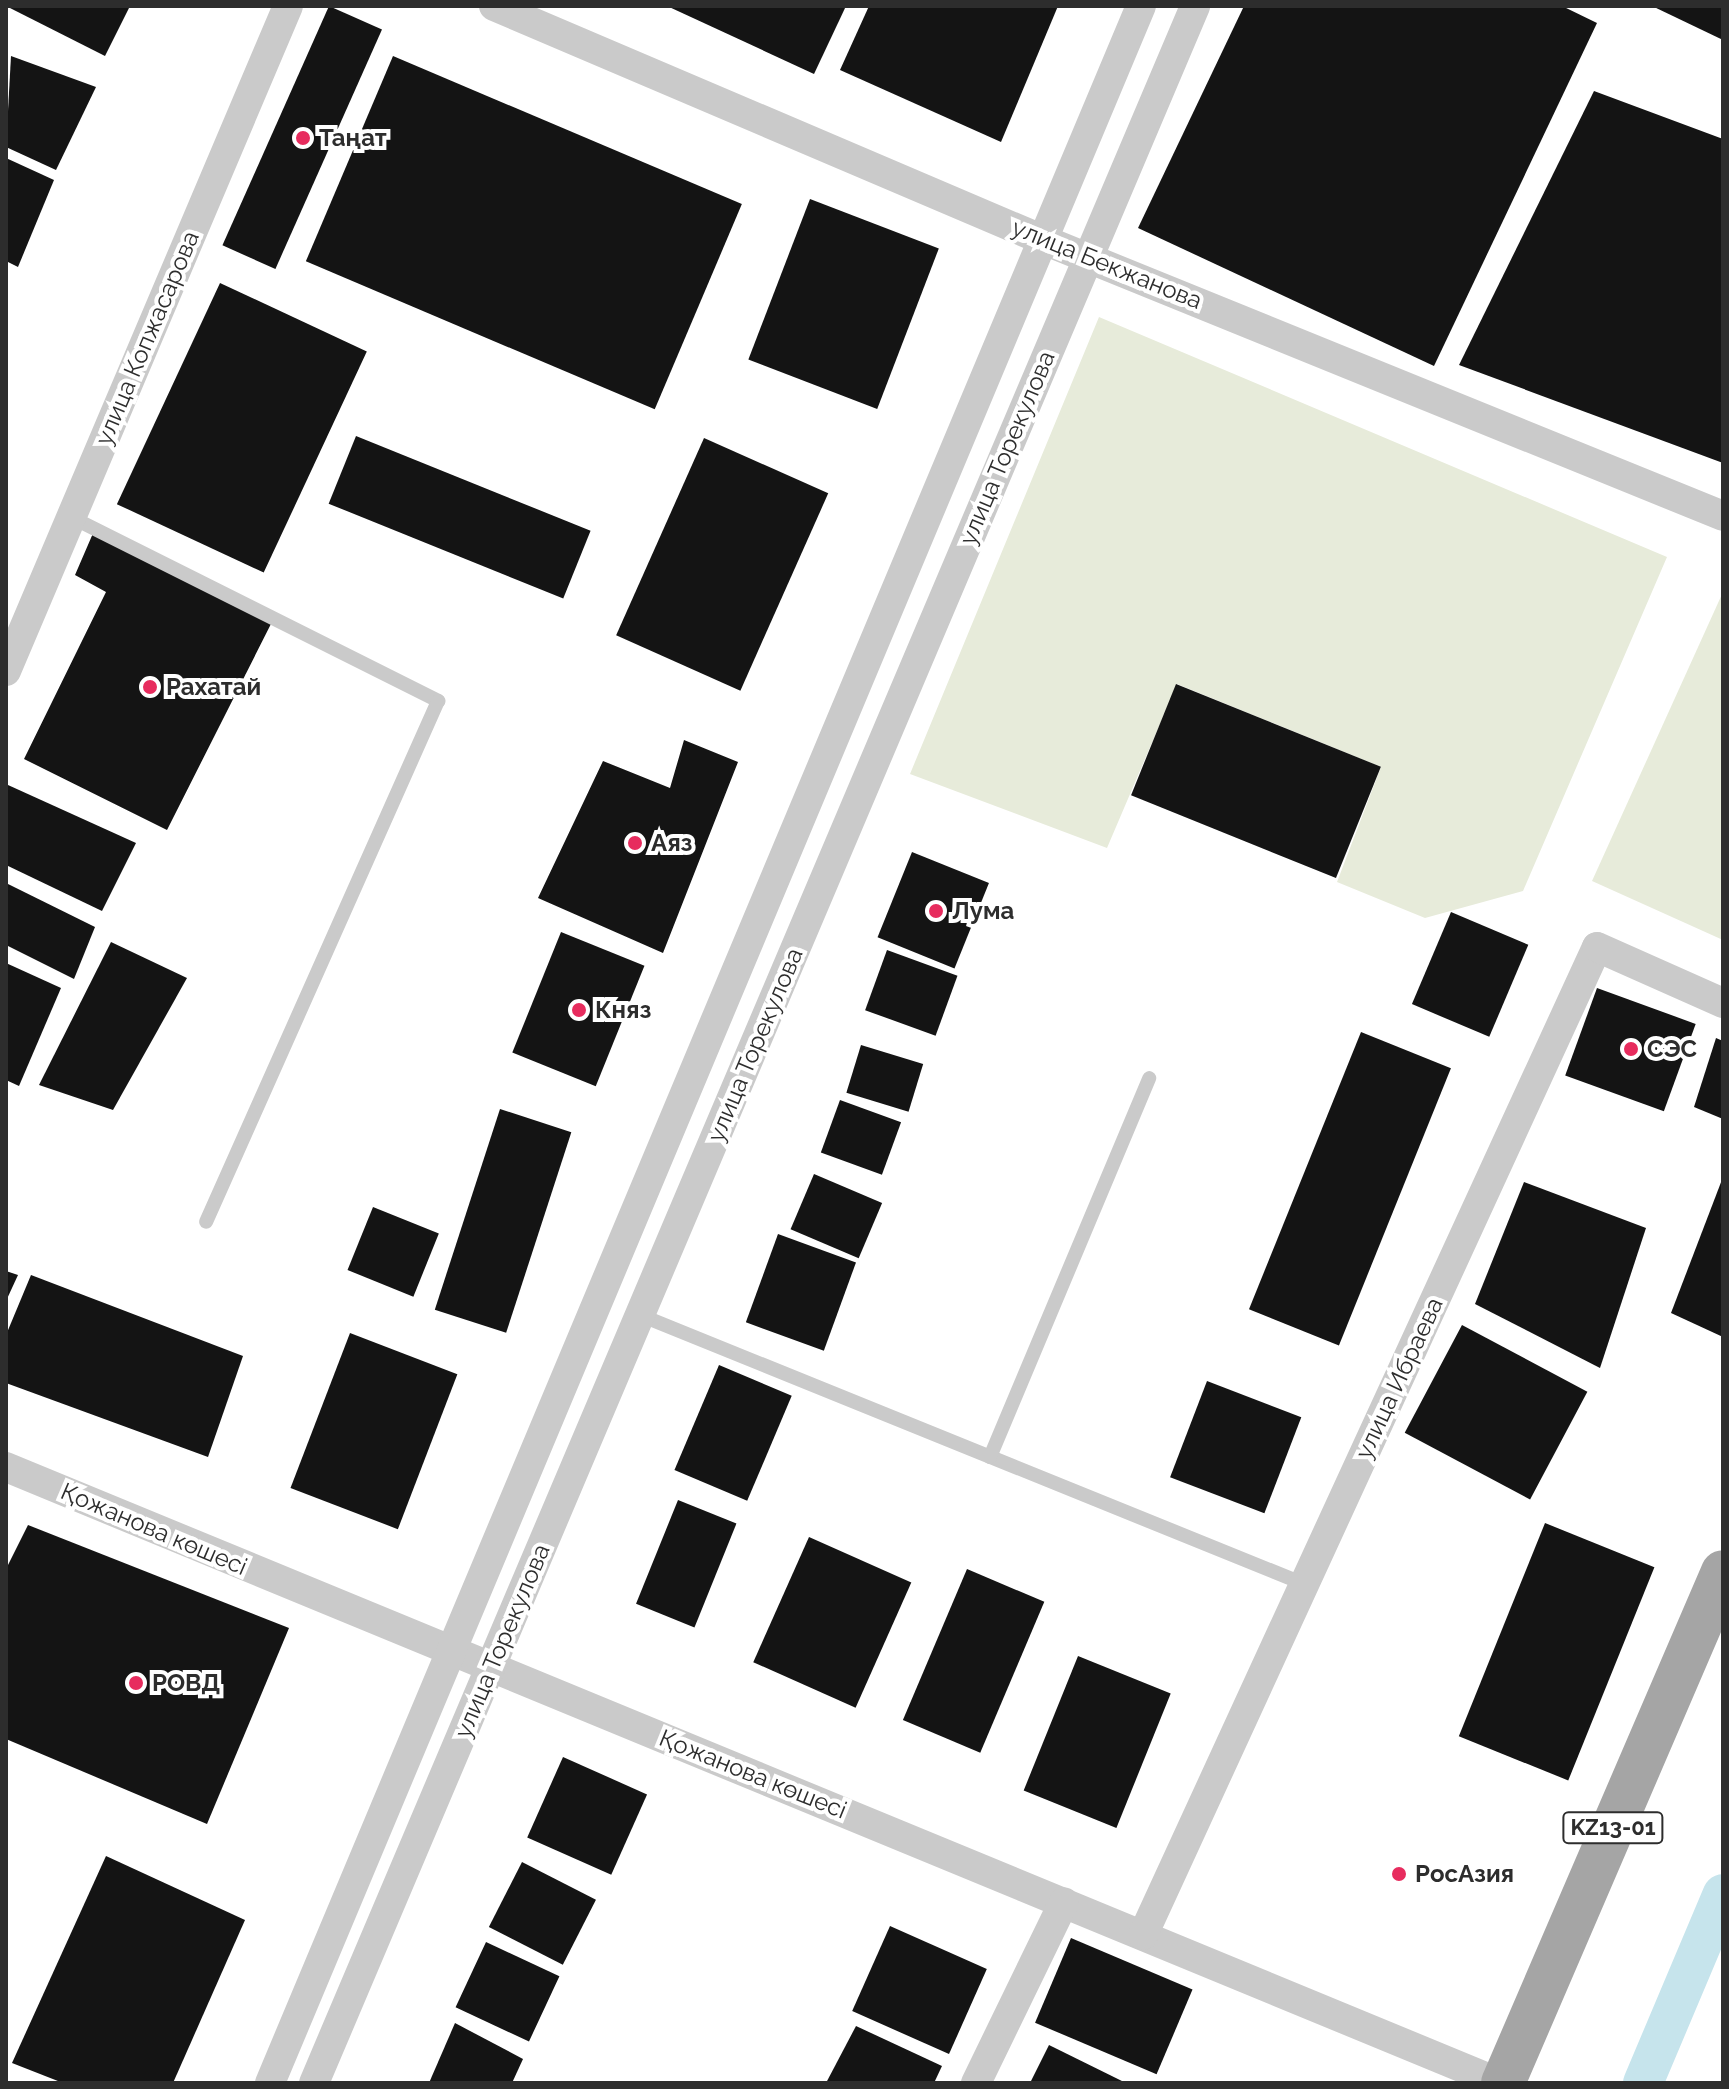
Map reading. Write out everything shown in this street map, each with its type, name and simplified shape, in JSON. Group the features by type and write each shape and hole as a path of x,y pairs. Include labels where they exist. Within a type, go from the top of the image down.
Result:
{"main road":[{"name":"KZ13-01","path":"1502,2083 1723,1572"}],"street":[{"name":"улица Копжасарова","path":"6,671 288,6"},
{"name":"улица Бекжанова","path":"494,6 1041,239 1089,255 1723,516"},
{"name":"улица Торекулова","path":"270,2083 1141,6"},
{"name":"улица Торекулова","path":"314,2083 1195,6"},
{"name":"улица Ибраева","path":"1143,1935 1597,947 1723,1003"},
{"name":"Қожанова көшесі","path":"6,1467 451,1654 492,1666 1502,2083"},
{"path":"976,2083 1064,1902"}],"lane":[{"path":"71,517 438,701 206,1222"},
{"path":"990,1457 1149,1078"},
{"path":"640,1315 1304,1584"}],"green space":[{"path":"1099,317 1667,557 1523,891 1425,918 1337,882 1381,767 1177,684 1107,848 910,774"},
{"path":"1723,592 1723,940 1592,881"}],"building":[{"path":"6,6 130,6 105,56"},
{"name":"Таңат","path":"329,6 382,30 275,269 222,245"},
{"path":"667,6 846,6 814,74"},
{"path":"869,6 1058,6 1001,142 840,70"},
{"path":"1244,6 1562,6 1597,23 1434,366 1138,228"},
{"path":"1652,6 1723,6 1723,40"},
{"path":"11,56 96,87 56,170 6,147"},
{"path":"393,56 742,204 655,409 306,261"},
{"path":"1594,91 1723,139 1723,463 1459,365"},
{"path":"6,158 54,180 18,267 6,261"},
{"path":"810,199 939,248 877,409 748,360"},
{"path":"220,283 367,351 264,573 117,504"},
{"path":"356,436 591,531 563,598 329,504"},
{"path":"704,438 828,493 740,691 616,635"},
{"name":"Рахатай","path":"97,524 276,614 167,830 24,759 106,592 75,575"},
{"path":"1176,684 1381,767 1336,878 1131,795"},
{"name":"Аяз","path":"684,740 738,762 663,953 538,898 603,761 670,788"},
{"path":"8,785 136,843 102,911 6,865"},
{"name":"Лума","path":"912,852 989,883 954,968 878,937"},
{"path":"6,883 95,927 74,979 6,945"},
{"path":"1451,912 1528,945 1489,1037 1412,1004"},
{"name":"Княз","path":"561,932 644,966 596,1086 512,1053"},
{"path":"111,942 187,978 113,1110 39,1085"},
{"path":"887,950 957,976 936,1036 865,1010"},
{"path":"6,963 61,988 19,1086 6,1080"},
{"name":"СЭС","path":"1597,988 1696,1024 1664,1111 1565,1075"},
{"path":"1361,1032 1451,1068 1339,1346 1249,1309"},
{"name":"СЭС","path":"1716,1038 1723,1041 1723,1119 1694,1107"},
{"path":"861,1045 923,1064 909,1112 846,1093"},
{"path":"840,1100 901,1122 882,1175 821,1153"},
{"path":"500,1109 571,1132 506,1333 435,1310"},
{"path":"814,1174 882,1203 859,1258 791,1229"},
{"path":"1723,1177 1723,1337 1671,1313"},
{"path":"1524,1182 1646,1228 1600,1368 1475,1304"},
{"path":"373,1207 439,1234 413,1297 348,1270"},
{"path":"778,1234 856,1262 824,1351 746,1322"},
{"path":"6,1271 18,1275 6,1301"},
{"path":"31,1275 243,1356 208,1457 6,1383 6,1335"},
{"path":"1462,1325 1587,1392 1530,1499 1405,1433"},
{"path":"350,1333 457,1374 398,1529 291,1488"},
{"path":"719,1365 792,1396 747,1501 674,1470"},
{"path":"1207,1381 1301,1417 1264,1513 1170,1477"},
{"path":"678,1500 736,1524 694,1627 636,1604"},
{"path":"1545,1523 1654,1567 1568,1780 1459,1736"},
{"name":"РОВД","path":"28,1525 289,1628 207,1824 6,1739 6,1569"},
{"path":"809,1537 911,1583 856,1708 753,1662"},
{"path":"967,1569 1044,1602 980,1753 903,1720"},
{"path":"1078,1656 1171,1693 1116,1828 1024,1790"},
{"path":"563,1757 647,1794 611,1875 527,1837"},
{"path":"106,1856 245,1920 173,2083 63,2083 12,2063"},
{"path":"522,1862 596,1900 563,1965 489,1927"},
{"path":"890,1926 987,1969 949,2054 852,2011"},
{"path":"1071,1938 1193,1990 1157,2074 1035,2023"},
{"path":"486,1942 559,1976 529,2041 456,2007"},
{"path":"455,2023 523,2059 512,2083 429,2083"},
{"path":"856,2026 942,2066 934,2083 826,2083"},
{"path":"1049,2045 1126,2083 1030,2083"}],"waterway":[{"path":"1643,2083 1723,1894"}],"place":[{"name":"Таңат","path":"303,138"},
{"name":"Рахатай","path":"150,687"},
{"name":"Аяз","path":"635,843"},
{"name":"Лума","path":"936,911"},
{"name":"Княз","path":"579,1010"},
{"name":"СЭС","path":"1631,1049"},
{"name":"РОВД","path":"136,1683"},
{"name":"РосАзия","path":"1399,1874"}]}
